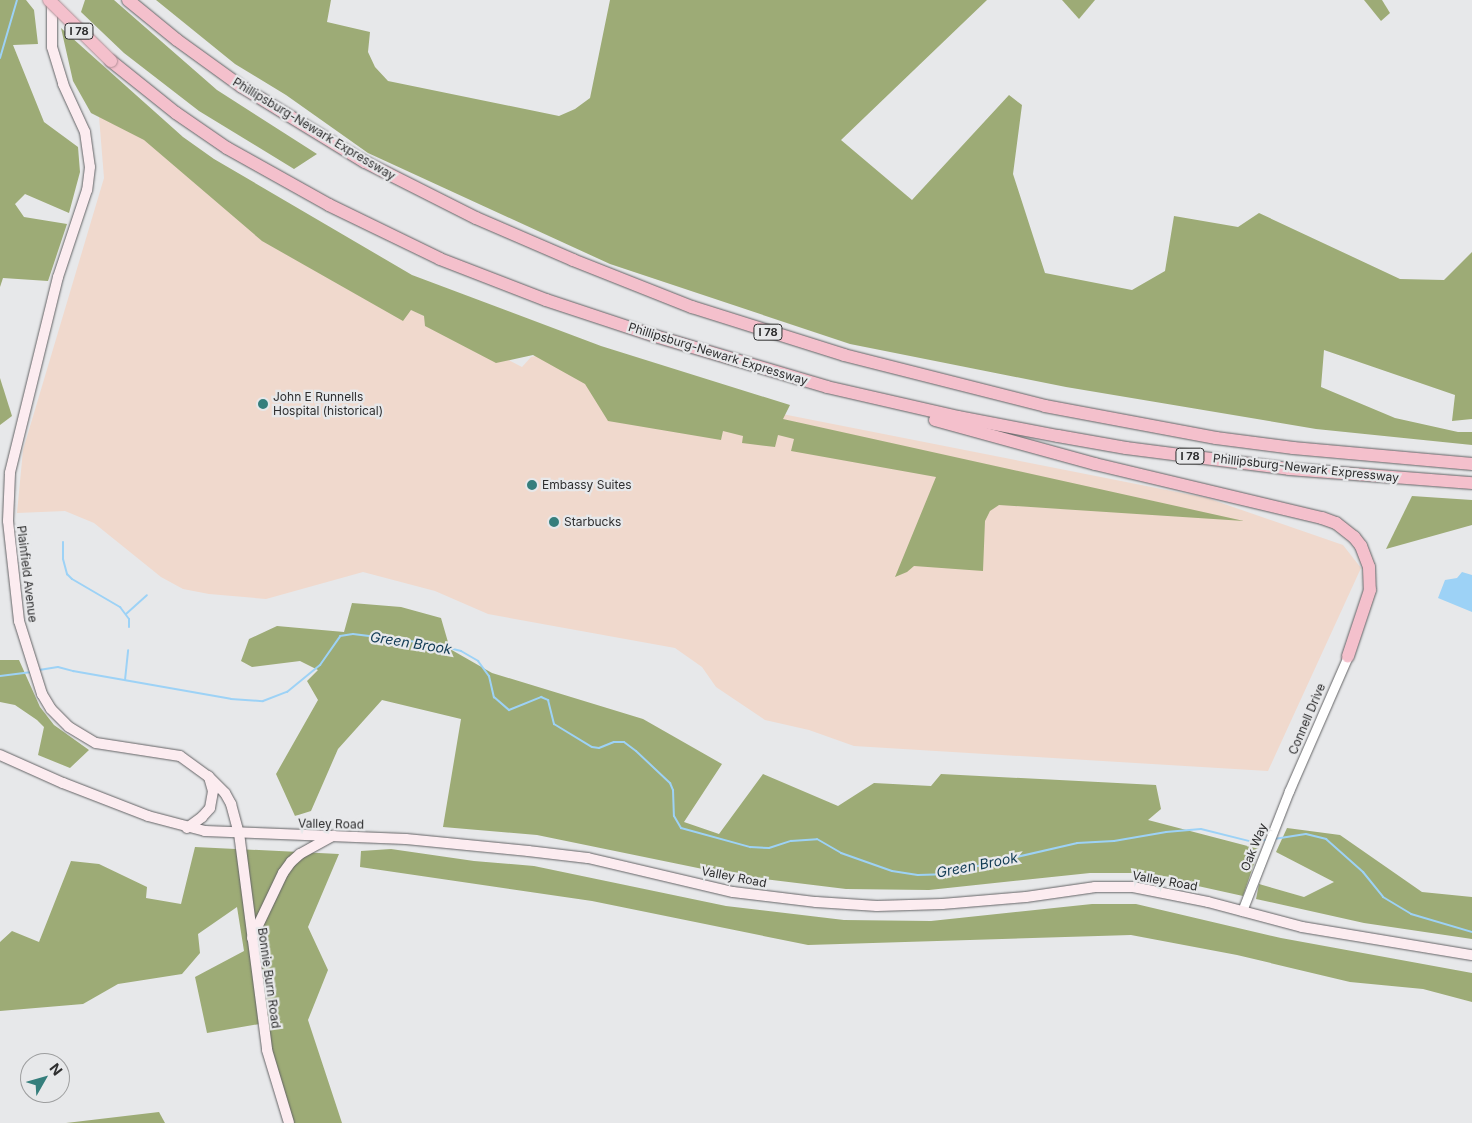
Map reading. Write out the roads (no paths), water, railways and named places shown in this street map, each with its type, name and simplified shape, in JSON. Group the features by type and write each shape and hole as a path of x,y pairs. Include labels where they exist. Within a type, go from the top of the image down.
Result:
{"highway":[{"name":"Phillipsburg-Newark Expressway","path":"50,0 111,61 176,113 264,170 320,201 440,260 546,300 655,336 827,386 958,417 1126,448 1289,469 1472,483"},
{"name":"Phillipsburg-Newark Expressway","path":"131,2 242,86 365,162 432,197 503,230 573,260 701,310 853,358 1045,406 1216,438 1293,448 1472,464"},
{"path":"912,406 931,418 1036,448 1336,523 1354,537 1361,546 1370,567 1371,579 1365,608 1348,656"}],"main road":[{"name":"Plainfield Avenue","path":"50,0 54,51 63,84 85,132 90,167 86,190 58,277 10,473 7,506 12,570 19,621 30,662 50,709 68,727 96,743 180,756 190,761 208,776 232,804 239,833"},
{"name":"Valley Road","path":"0,755 106,800 187,828 239,833 406,839 588,858 733,892 816,902 877,906 942,904 1118,886 1149,889 1302,927 1472,955"},
{"path":"187,828 202,818 210,808 213,791 208,776"},
{"name":"Bonnie Burn Road","path":"239,833 267,1050 289,1123"},
{"path":"252,939 283,873 291,862 300,854 334,835"}],"street":[{"name":"Connell Drive","path":"1289,791 1348,656"},
{"name":"Oak Way","path":"1242,911 1289,791"}],"water":[{"path":"1462,572 1472,575 1472,612 1438,598 1445,580 1457,578"}],"waterway":[{"name":"Green Brook","path":"0,58 17,0"},
{"path":"63,542 63,559 67,574 72,579 120,607 129,619 129,627"},
{"path":"126,614 147,595"},
{"name":"Green Brook","path":"39,670 58,667 231,699 263,701 287,692 320,665 340,636 353,634 433,644 461,651 478,661 489,676 494,697 509,710 541,697 548,700 554,724 592,747 599,748 614,742 624,742 670,783 673,790 674,816 681,828 750,847 769,848 791,841 817,839 841,853 892,871 918,875 943,874 1077,843 1114,841 1166,832 1201,829 1249,841 1266,840"},
{"path":"125,680 128,650"},
{"name":"Green Brook","path":"0,676 32,672"},
{"name":"Green Brook","path":"1274,839 1306,834 1326,839 1363,872 1383,897 1411,914 1472,932"}],"place":[{"name":"John E Runnells Hospital (historical)","path":"263,404"},
{"name":"Embassy Suites","path":"532,485"},
{"name":"Starbucks","path":"554,522"}]}
